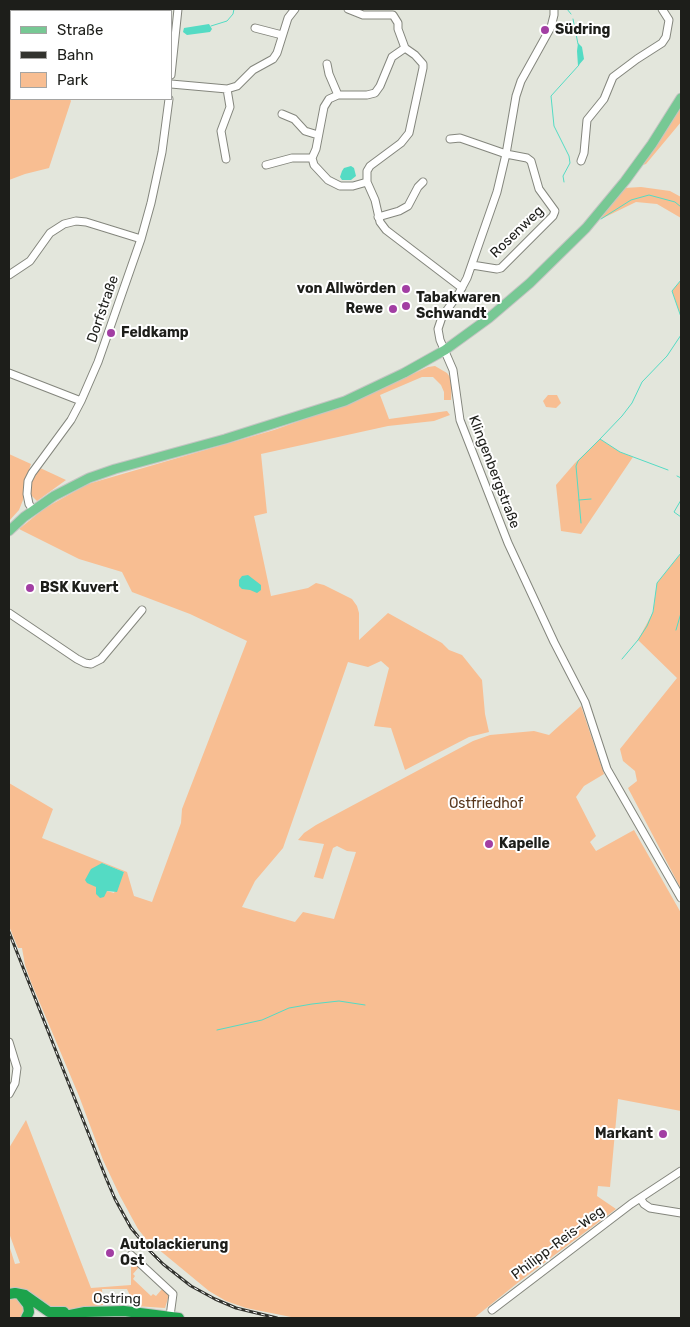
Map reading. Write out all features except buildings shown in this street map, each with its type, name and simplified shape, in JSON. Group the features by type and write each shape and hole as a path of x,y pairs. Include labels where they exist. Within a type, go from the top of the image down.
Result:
{"highway":[{"path":"14,1294 25,1295 49,1312 85,1312"},
{"path":"14,1294 26,1300 28,1305 26,1318"},
{"name":"Ostring","path":"54,1318 85,1312 124,1311 174,1317"}],"main road":[{"path":"9,530 33,510 72,486 115,469 225,439 345,401 404,373 445,350 489,318 530,283 586,228 647,152 681,98"}],"street":[{"path":"172,54 173,32 178,9"},
{"path":"172,84 227,89 237,86 253,70 273,59 277,53 288,18 295,9"},
{"path":"348,9 363,15 382,16 389,19 398,29 405,48 421,60 423,68 409,133 401,143 367,170 367,182 375,200 380,222 386,230 462,288"},
{"name":"Klingenbergstraße","path":"554,9 551,27 521,81 516,96 497,192 472,265 462,288 440,322 438,329 440,340 454,370 460,420 496,514 554,642 585,702 607,769 681,898"},
{"path":"581,161 584,153 587,120 604,98 613,77 662,43 666,37 669,20 662,9"},
{"path":"255,28 282,35"},
{"path":"367,182 346,186 334,183 323,176 314,165 312,158 316,149 326,103 332,96 375,93 380,86 392,57 405,48"},
{"path":"327,64 338,95"},
{"path":"226,159 221,131 222,124 230,107 227,89"},
{"name":"Dorfstraße","path":"33,510 29,504 28,480 81,401 98,362 141,239 159,167 169,100"},
{"path":"282,114 294,119 305,131 318,135"},
{"path":"450,139 460,138 506,154"},
{"name":"Rosenweg","path":"472,265 492,269 501,268 554,214 554,209 537,185 531,162 527,158 506,154"},
{"path":"266,165 292,158 312,158"},
{"path":"378,217 408,206 416,190 423,182"},
{"path":"9,274 30,261 50,233 64,224 76,221 86,222 141,239"},
{"path":"9,374 81,401"},
{"path":"9,613 77,659 91,664 101,659 142,610"},
{"path":"9,1042 11,1054 17,1068 16,1083 9,1094"},
{"name":"Philipp-Reis-Weg","path":"492,1310 578,1243 640,1198 681,1172"},
{"path":"640,1198 650,1208 681,1213"},
{"path":"131,1255 173,1294 174,1317"}],"green space":[{"path":"9,9 47,9 10,10 9,76"},
{"path":"10,94 10,100 71,101 49,168 9,180"},
{"path":"681,103 681,122 646,164 640,166"},
{"path":"641,187 670,191 681,197 681,218 657,204 636,202 601,219 624,188"},
{"path":"681,280 681,317 672,291"},
{"name":"Ostfriedhof","path":"435,366 447,373 452,380 451,400 444,400 444,392 441,385 433,377 422,377 380,395 389,419 447,411 450,415 434,421 388,426 261,454 267,513 254,516 271,596 308,588 316,583 324,585 352,599 357,606 359,613 359,640 388,613 442,643 449,650 462,655 482,680 485,714 489,732 469,737 405,770 391,728 374,726 389,668 381,661 368,667 348,662 283,848 255,881 242,907 295,922 303,912 334,919 356,852 347,851 337,846 333,848 323,879 314,877 324,844 298,840 304,833 473,741 490,735 534,731 549,735 581,706 604,774 584,786 576,797 596,836 590,842 596,851 634,830 681,913 681,1111 618,1099 610,1187 598,1186 597,1196 616,1209 474,1318 296,1318 246,1308 226,1301 209,1291 146,1239 138,1229 103,1160 79,1096 31,982 22,948 18,948 9,926 9,783 53,809 42,838 127,872 134,896 152,902 181,823 182,809 247,641 190,614 132,592 122,572 79,559 19,529 45,508 88,484 274,430 341,406 428,367","holes":["102,863 124,872 114,893 107,891 96,894"]},
{"path":"548,395 557,395 561,403 556,408 546,407 543,401"},
{"path":"600,439 620,452 633,457 581,534 561,531 556,485"},
{"path":"9,454 31,464 23,488 23,500 19,510 9,521"},
{"path":"38,467 66,480 37,501 31,495 30,487 31,480"},
{"path":"681,553 681,889 628,788 637,781 635,771 623,761 620,749 677,678 638,640 653,612 657,583"},
{"path":"26,1120 91,1288 131,1285 131,1260 139,1267 133,1274 135,1276 133,1279 151,1296 153,1294 156,1296 162,1289 169,1295 165,1308 135,1306 127,1289 102,1289 103,1305 62,1311 53,1310 9,1293 9,1245 15,1264 20,1263 9,1233 9,1148"},
{"path":"9,1297 18,1297 26,1305 23,1318 9,1318"}],"water":[{"path":"209,24 212,29 210,32 187,35 183,32 184,28"},
{"path":"578,43 582,47 584,59 578,66 577,51"},
{"path":"351,166 354,168 356,176 351,180 342,180 340,177 342,171 344,168"},
{"path":"248,575 261,585 261,590 257,593 242,589 239,586 239,580 242,576"},
{"path":"102,863 124,872 117,892 107,891 104,897 100,898 96,894 96,887 85,880 91,869"}],"waterway":[{"path":"211,26 227,21 233,14 234,9"},
{"path":"567,9 571,14"},
{"path":"573,19 578,44"},
{"path":"564,182 563,176 570,163 569,156 554,126 551,96 579,65"},
{"path":"601,219 631,200 649,195 675,202 681,207"},
{"path":"681,280 672,291 681,317"},
{"path":"668,470 620,452 600,439 622,416 632,403 642,382 667,356 681,335"},
{"path":"581,523 576,466 578,461 600,439"},
{"path":"677,476 681,478"},
{"path":"579,500 591,499"},
{"path":"681,500 674,512 681,517"},
{"path":"622,659 647,626 653,612 657,583 681,553"},
{"path":"676,630 681,613"},
{"path":"217,1030 262,1020 289,1008 312,1004 339,1001 365,1005"}],"railway":[{"path":"9,932 106,1178 131,1228 163,1264 191,1286 236,1308 277,1318"}],"place":[{"name":"Südring","path":"545,30"},
{"name":"von Allwörden","path":"406,289"},
{"name":"Tabakwaren Schwandt","path":"406,306"},
{"name":"Rewe","path":"393,309"},
{"name":"Feldkamp","path":"111,333"},
{"name":"BSK Kuvert","path":"30,588"},
{"name":"Kapelle","path":"489,844"},
{"name":"Markant","path":"663,1134"},
{"name":"Autolackierung Ost","path":"110,1253"}]}
